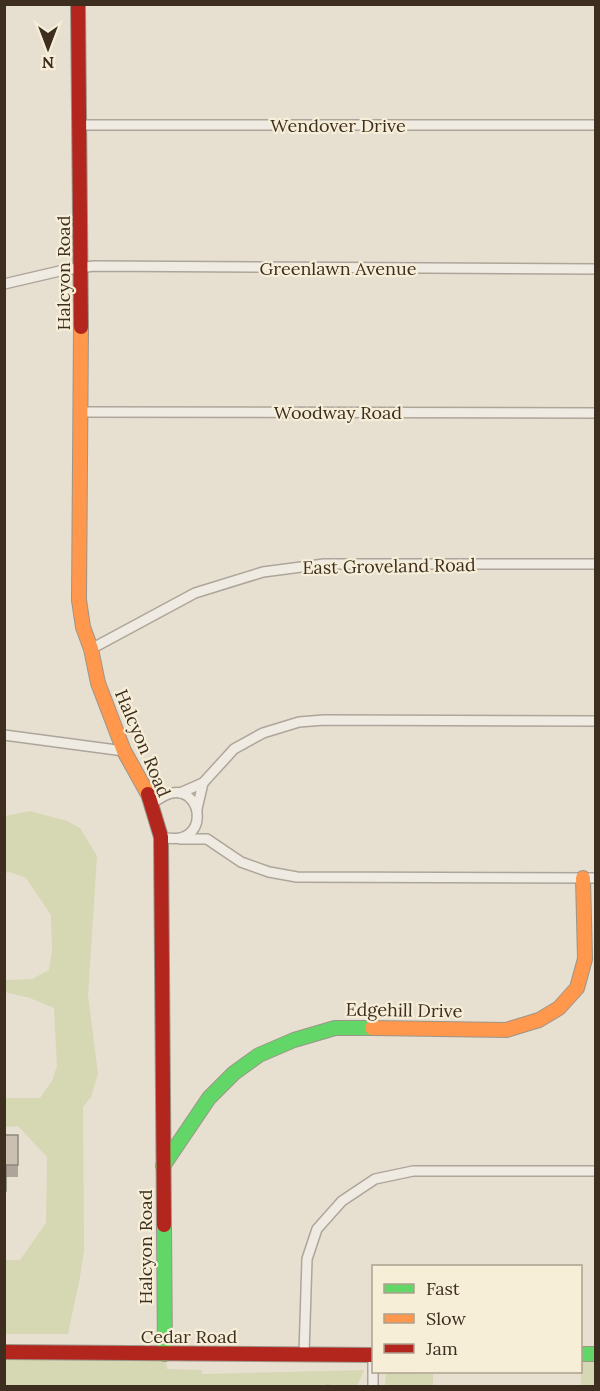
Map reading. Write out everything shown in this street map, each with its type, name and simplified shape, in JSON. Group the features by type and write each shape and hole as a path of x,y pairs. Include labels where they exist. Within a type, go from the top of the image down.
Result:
{"street":[{"name":"Halcyon Road","path":"78,4 81,269 79,600 83,627 91,649 98,683 124,751 147,790 161,837 165,1354"},
{"name":"Wendover Drive","path":"80,125 596,125"},
{"name":"Greenlawn Avenue","path":"4,284 64,270 106,266 596,269"},
{"name":"Woodway Road","path":"81,412 596,413"},
{"name":"East Groveland Road","path":"91,649 195,593 263,572 324,564 596,564"},
{"path":"151,804 173,793 180,793 203,783 234,749 263,733 299,722 324,720 596,721"},
{"path":"4,735 124,751"},
{"path":"180,839 193,831 197,824 203,783"},
{"path":"180,793 194,802 207,839"},
{"path":"161,837 172,840 207,839 242,862 269,872 297,877 589,878"},
{"name":"Edgehill Drive","path":"163,1166 209,1098 234,1073 259,1055 294,1040 335,1028 506,1030 539,1020 559,1008 577,987 585,959 589,878"},
{"path":"304,1354 307,1259 317,1229 342,1201 375,1179 412,1171 596,1171"},
{"name":"Cedar Road","path":"4,1352 372,1355"}],"green space":[{"path":"30,811 67,821 80,828 97,856 88,995 98,1074 91,1097 83,1107 84,1250 68,1334 5,1334 5,1260 20,1260 46,1223 47,1157 18,1126 5,1127 5,1098 40,1098 52,1081 57,1066 54,1008 30,998 5,992 5,980 32,979 49,970 52,951 51,915 26,878 10,872 5,873 5,816"},
{"path":"5,1352 165,1354 167,1369 202,1370 202,1374 364,1370 357,1386 5,1386"},
{"path":"582,1354 595,1354 595,1386 581,1386"},
{"path":"386,1373 433,1374 433,1386 385,1386"}],"building":[{"path":"4,1135 18,1135 18,1165 6,1165 6,1191 4,1191"}],"traffic: fast":[{"path":"163,1166 209,1098 234,1073 259,1055 294,1040 335,1028 372,1028"},
{"path":"164,1225 165,1354"},
{"path":"582,1354 596,1354"}],"traffic: slow":[{"path":"81,327 79,600 83,627 91,649 98,683 124,751 148,794"},
{"path":"372,1028 506,1030 539,1020 559,1008 577,988 585,959 583,878"}],"traffic: jam":[{"path":"78,4 81,327"},
{"path":"148,794 161,837 164,1225"},
{"path":"4,1352 372,1355"}]}
